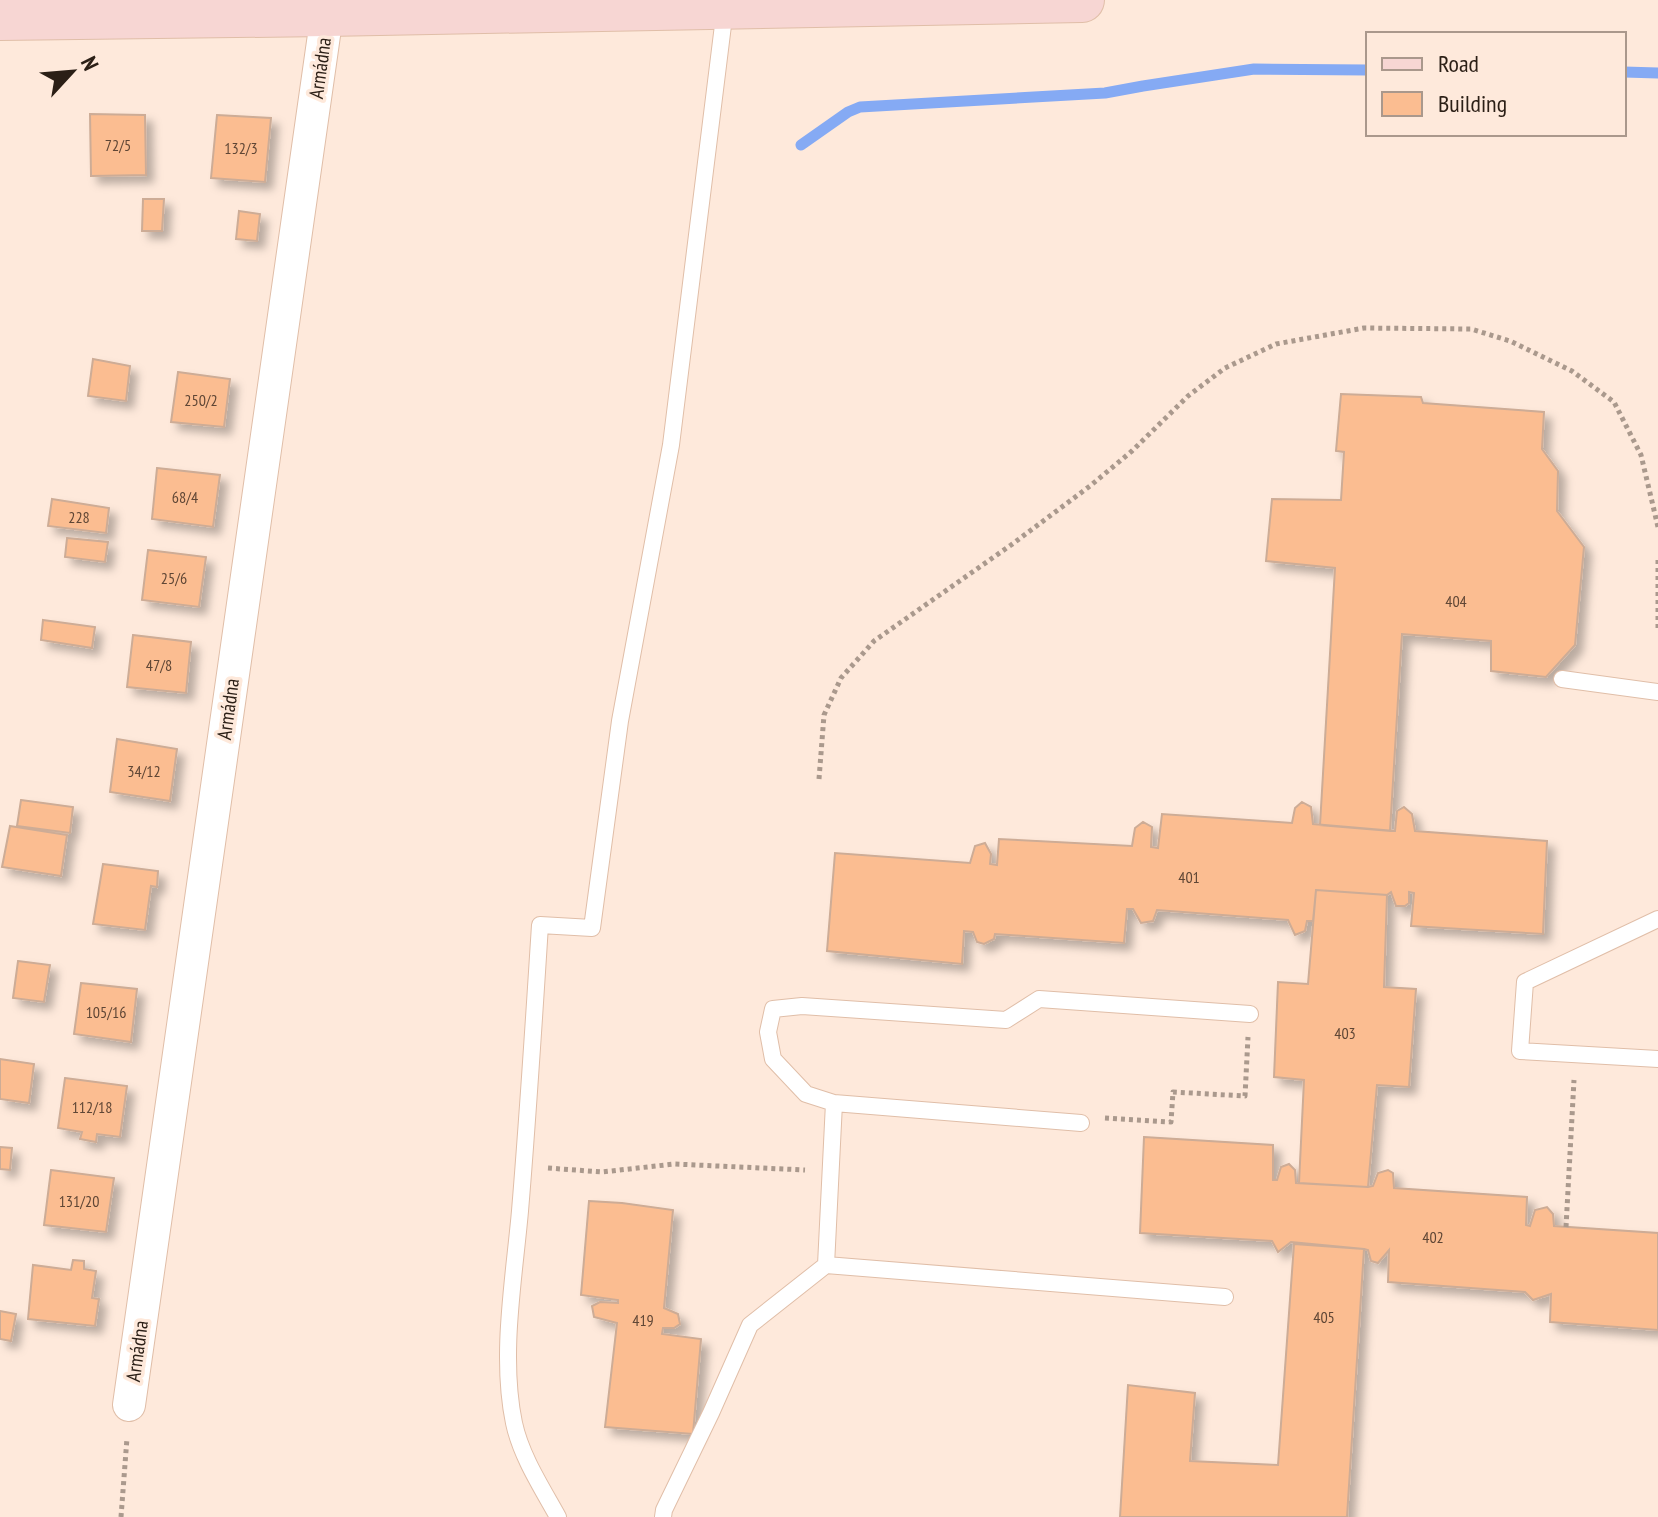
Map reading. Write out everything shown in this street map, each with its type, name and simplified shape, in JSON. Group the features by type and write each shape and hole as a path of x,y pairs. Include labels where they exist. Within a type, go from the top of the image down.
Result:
{"main road":[{"path":"0,18 1082,0"}],"street":[{"name":"Armádna","path":"129,1405 327,14"}],"lane":[{"path":"558,1517 528,1461 514,1425 508,1349 540,925 592,928 620,721 671,445 725,7"},
{"path":"1562,679 1658,692"},
{"path":"1658,919 1525,982 1520,1051 1658,1059"},
{"path":"1081,1123 834,1103 806,1094 773,1059 768,1032 773,1009 802,1006 1006,1020 1039,999 1250,1014"},
{"path":"826,1265 834,1103"},
{"path":"663,1517 750,1325 826,1265 1225,1297"}],"path":[{"path":"819,779 824,715 841,678 874,641 1090,486 1132,451 1188,396 1225,368 1276,344 1364,328 1471,329 1510,341 1572,371 1614,402 1641,455 1658,527"},
{"path":"1658,560 1658,628"},
{"path":"1081,1123 1095,1117 1171,1122 1173,1092 1245,1096 1250,1014"},
{"path":"1566,1227 1575,1054"},
{"path":"523,1166 602,1172 674,1164 830,1171"},
{"path":"121,1517 129,1405"}],"building":[{"path":"90,114 145,115 146,175 91,176"},
{"path":"217,115 271,118 265,182 211,178"},
{"path":"143,199 164,199 162,231 142,231"},
{"path":"239,211 260,214 257,241 236,239"},
{"path":"93,359 130,366 126,401 88,396"},
{"path":"178,372 230,379 224,427 171,422"},
{"path":"1341,394 1421,397 1423,403 1544,412 1542,449 1558,471 1557,511 1584,547 1575,645 1546,677 1491,671 1491,641 1402,634 1390,831 1320,825 1335,568 1266,561 1272,499 1341,500 1344,452 1336,451"},
{"path":"157,468 220,475 213,527 152,519"},
{"path":"52,499 109,508 106,533 48,526"},
{"path":"67,538 108,542 105,562 65,557"},
{"path":"148,550 206,557 199,607 142,600"},
{"path":"43,620 95,627 92,648 41,640"},
{"path":"133,635 191,642 186,693 127,687"},
{"path":"117,739 177,749 170,801 110,792"},
{"path":"21,800 73,807 70,833 17,826"},
{"path":"1302,802 1311,807 1313,824 1395,831 1397,811 1404,807 1412,814 1415,831 1547,841 1543,934 1411,926 1414,893 1409,892 1409,903 1405,906 1396,906 1391,892 1387,895 1316,890 1313,921 1307,921 1305,931 1295,935 1288,920 1157,910 1153,921 1141,923 1133,909 1127,909 1124,943 995,934 994,939 984,944 977,942 973,932 964,931 962,964 827,951 835,853 970,863 975,846 985,843 991,854 990,864 997,865 999,839 1132,846 1135,828 1143,822 1152,827 1151,847 1158,848 1162,814 1292,823 1295,808"},
{"path":"10,826 67,835 61,876 2,867"},
{"path":"103,864 158,871 157,887 151,886 145,930 93,924"},
{"path":"1316,890 1387,895 1384,987 1416,989 1409,1087 1377,1085 1368,1187 1299,1183 1304,1080 1274,1077 1278,982 1308,984"},
{"path":"18,961 50,965 44,1002 13,998"},
{"path":"81,983 137,989 131,1042 74,1034"},
{"path":"0,1059 34,1064 29,1103 0,1099"},
{"path":"65,1078 127,1086 120,1137 97,1134 96,1142 80,1139 82,1132 58,1128"},
{"path":"1144,1137 1273,1145 1273,1180 1277,1180 1281,1167 1289,1164 1295,1170 1296,1183 1368,1187 1373,1186 1378,1173 1388,1170 1393,1173 1394,1188 1527,1197 1526,1225 1530,1226 1535,1210 1547,1207 1553,1214 1554,1226 1658,1233 1658,1330 1550,1322 1551,1294 1533,1300 1525,1292 1388,1282 1389,1250 1378,1263 1371,1261 1368,1250 1364,1249 1291,1242 1278,1252 1272,1241 1140,1233"},
{"path":"0,1147 12,1148 10,1170 0,1169"},
{"path":"51,1170 114,1178 106,1232 44,1225"},
{"path":"589,1201 673,1210 664,1308 678,1314 680,1324 674,1328 663,1328 662,1334 701,1339 693,1434 605,1427 617,1323 594,1317 592,1306 600,1302 618,1303 618,1300 581,1295"},
{"path":"1294,1244 1364,1249 1347,1517 1120,1517 1128,1385 1195,1393 1190,1461 1278,1465"},
{"path":"73,1260 84,1261 84,1269 96,1271 92,1298 99,1299 95,1326 28,1319 33,1265 71,1270"},
{"path":"0,1311 16,1314 11,1341 0,1339"}],"waterway":[{"path":"801,145 860,107 1105,93 1254,69 1366,70"},
{"path":"1626,72 1658,73"}]}
